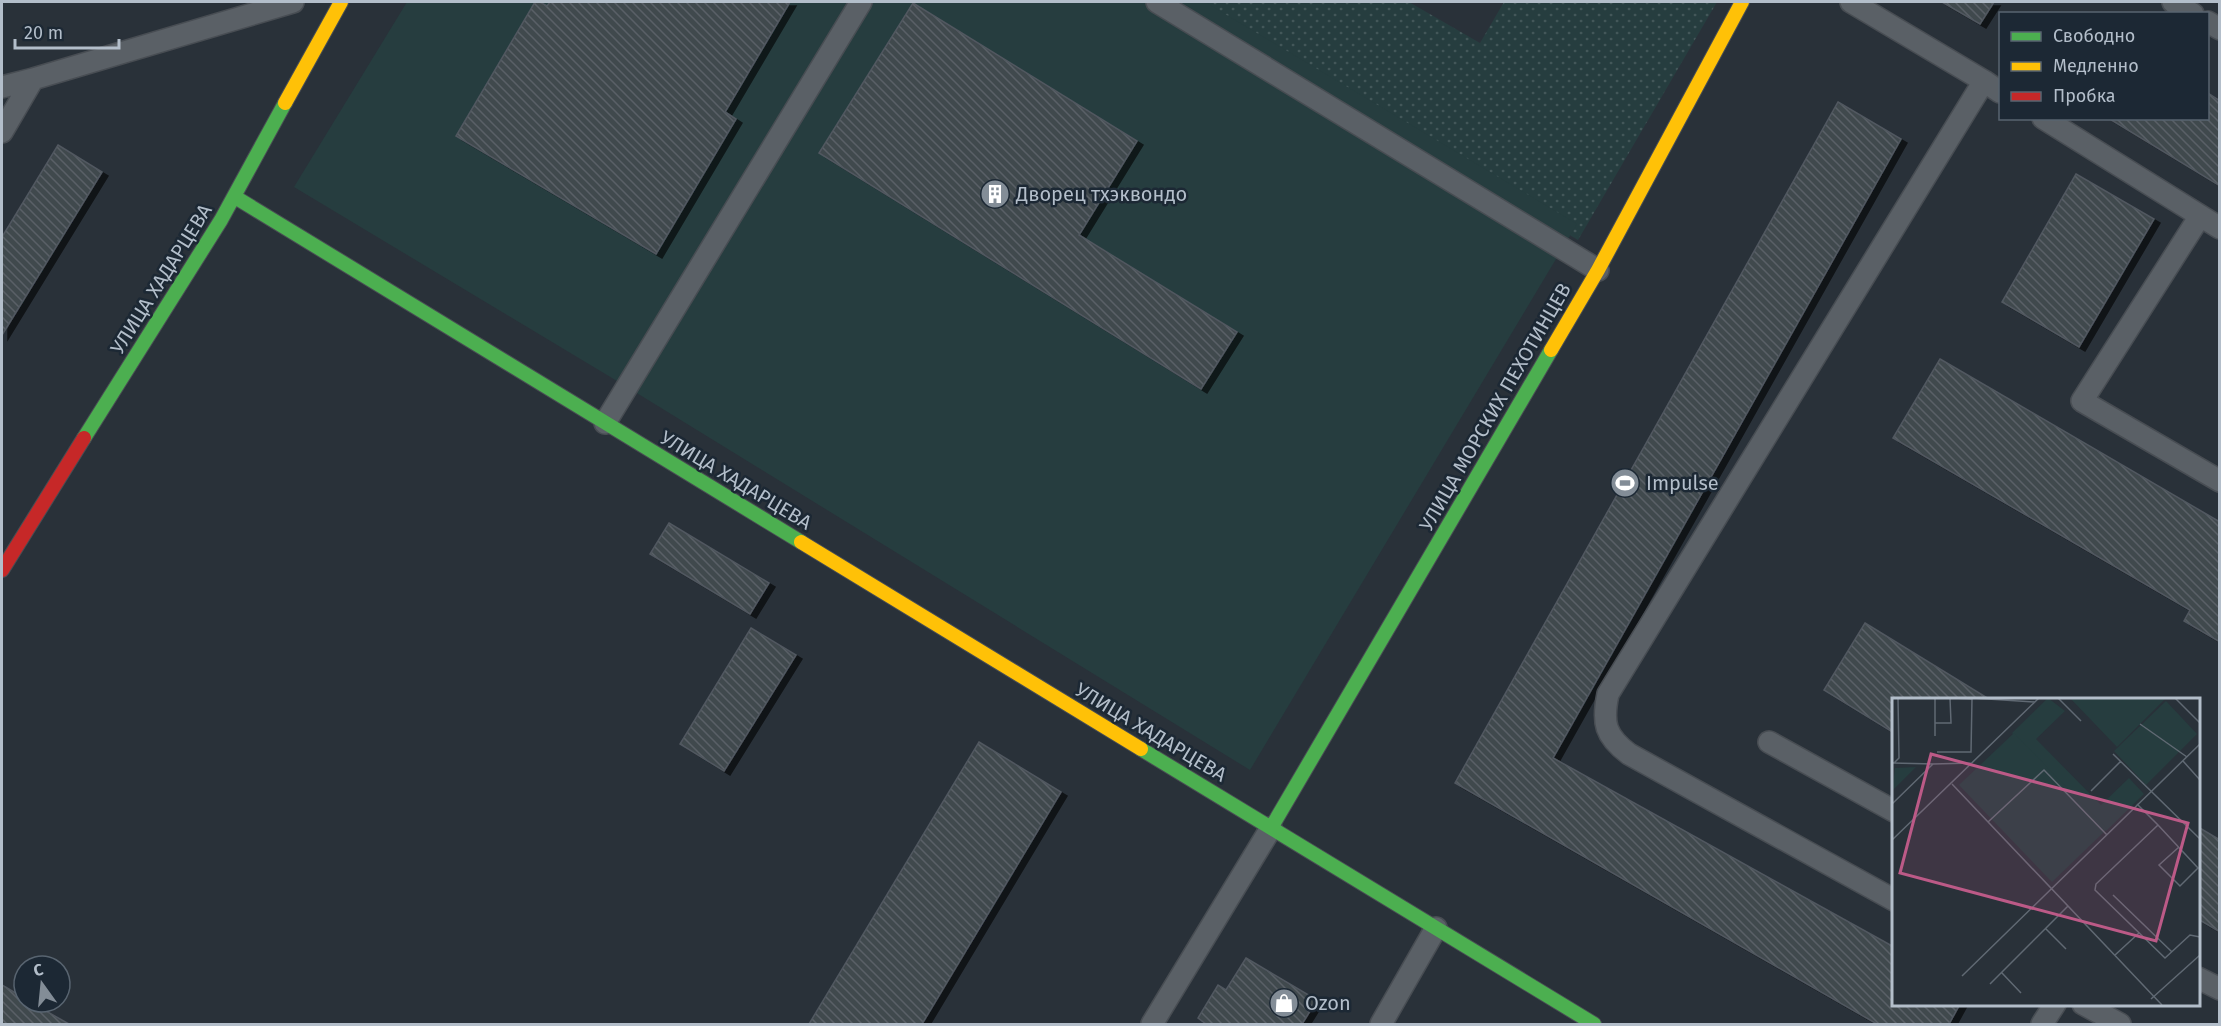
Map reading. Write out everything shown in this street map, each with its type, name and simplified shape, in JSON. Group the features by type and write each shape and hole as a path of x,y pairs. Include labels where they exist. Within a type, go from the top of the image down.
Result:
{"street":[{"path":"235,197 341,2"},
{"name":"УЛИЦА МОРСКИХ ПЕХОТИНЦЕВ","path":"1271,828 1598,270 1742,2"},
{"name":"УЛИЦА ХАДАРЦЕВА","path":"2,570 235,197 266,218 1594,1024"}],"lane":[{"path":"2,87 294,2"},
{"path":"605,423 861,2"},
{"path":"1156,2 1598,270"},
{"path":"1851,2 1992,87 1608,694 1604,713 1606,727 1616,744 1629,754 1892,899"},
{"path":"2173,2 2190,12"},
{"path":"2,132 33,79"},
{"path":"2046,120 2220,228"},
{"path":"2200,216 2082,401 2220,481"},
{"path":"1769,742 1892,810"},
{"path":"1152,1024 1271,828"},
{"path":"1381,1024 1436,928"},
{"path":"2200,979 2220,989"},
{"path":"2042,1024 2054,1005"},
{"path":"2085,1005 2120,1024"}],"green space":[{"path":"407,2 1205,2 1577,224 1250,770 627,387 294,187"},
{"path":"1181,2 1409,2 1480,43 1504,2 1717,2 1578,240"}],"building":[{"path":"535,2 547,6 550,2 790,2 725,112 736,119 656,254 456,136"},
{"path":"1942,2 1994,2 1980,24"},
{"name":"Дворец тхэквондо","path":"913,3 1137,141 1079,235 1237,332 1201,389 819,153"},
{"path":"2209,94 2220,101 2220,186 2111,120 2209,120"},
{"path":"1838,102 1901,139 1553,758 1892,946 1892,1005 1959,1005 1949,1024 1877,1024 1455,783"},
{"path":"58,145 102,172 2,335 2,237"},
{"path":"2076,174 2154,219 2079,347 2002,302"},
{"path":"1940,359 2220,522 2220,642 2184,621 2190,610 1893,438"},
{"path":"669,523 769,583 750,614 650,554"},
{"path":"1865,623 1987,698 1892,698 1892,732 1824,690"},
{"path":"751,628 796,655 724,771 680,744"},
{"path":"979,742 1061,792 922,1024 809,1024"},
{"path":"2200,828 2220,840 2220,932 2200,920"},
{"path":"1246,958 1317,1000 1302,1024 1206,1024 1198,1018 1218,985 1226,990"},
{"path":"2,985 12,991 12,1014 51,1014 69,1024 2,1024"}],"traffic: fast":[{"path":"84,438 221,220 285,103"},
{"path":"235,197 801,542"},
{"path":"1271,828 1551,350"},
{"path":"1141,749 1594,1024"}],"traffic: slow":[{"path":"285,103 341,2"},
{"path":"1551,350 1598,270 1742,2"},
{"path":"801,542 1141,749"}],"traffic: jam":[{"path":"2,570 84,438"}],"place":[{"name":"Дворец тхэквондо","path":"995,194"},
{"name":"Impulse","path":"1625,483"},
{"name":"Ozon","path":"1284,1003"}]}
